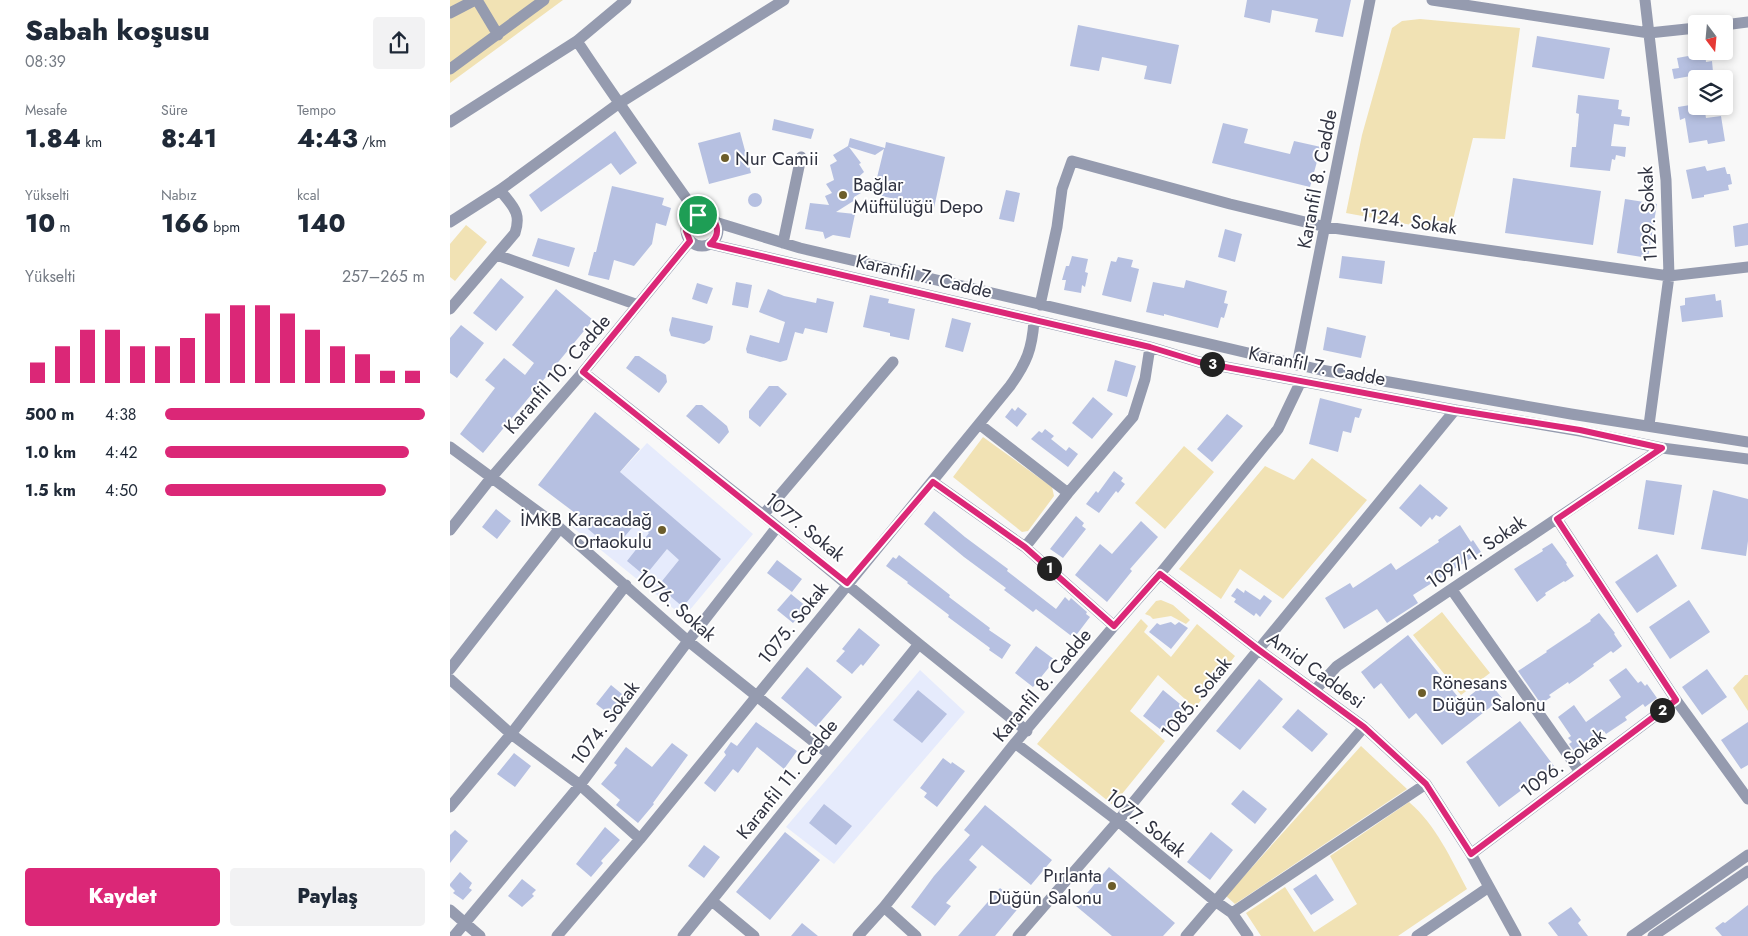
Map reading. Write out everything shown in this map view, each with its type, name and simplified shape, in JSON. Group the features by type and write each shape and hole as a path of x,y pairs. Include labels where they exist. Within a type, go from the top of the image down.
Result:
{"street":[{"path":"450,13 476,0 498,35"},
{"path":"450,69 544,0"},
{"path":"450,122 577,41 626,0"},
{"path":"450,222 500,190 618,104 784,0"},
{"name":"Karanfil 8. Cadde","path":"1297,365 1370,0"},
{"path":"1432,0 1649,33 1688,29"},
{"name":"1129. Sokak","path":"1645,0 1666,180 1669,276 1649,425"},
{"path":"1733,24 1748,22"},
{"path":"577,41 618,104 698,215"},
{"path":"783,243 801,157"},
{"name":"1124. Sokak","path":"1040,305 1057,227 1062,190 1072,161 1230,204 1326,227 1669,276 1748,267"},
{"path":"450,309 515,233 519,222 516,212 500,190"},
{"path":"698,215 708,216 715,222 718,232 714,241 710,244 699,246 690,241 687,236 687,226 693,217 698,215"},
{"name":"Karanfil 7. Cadde","path":"715,222 783,243 1297,365 1571,414 1748,442"},
{"name":"Karanfil 10. Cadde","path":"450,530 491,478 583,372 690,241"},
{"name":"Karanfil 7. Cadde","path":"710,244 1150,347 1199,362 1455,410 1580,430 1662,448 1748,459"},
{"path":"497,255 638,305"},
{"name":"1075. Sokak","path":"557,936 640,839 847,583 933,482 1023,368 1033,343 1034,321"},
{"path":"1025,547 1133,417 1145,379 1150,347"},
{"path":"763,515 893,362"},
{"name":"1077. Sokak","path":"583,372 763,515 1027,731"},
{"name":"Karanfil 8. Cadde","path":"858,936 884,907 1015,744 1160,574 1278,429 1301,381"},
{"name":"1085. Sokak","path":"1018,936 1118,821 1455,410"},
{"path":"979,424 1068,493"},
{"name":"1076. Sokak","path":"450,447 560,528 688,640 829,754"},
{"name":"1097/1. Sokak","path":"1315,690 1337,666 1662,448"},
{"path":"933,482 1025,547 1114,626"},
{"path":"1557,519 1676,700 1748,800"},
{"name":"1074. Sokak","path":"454,936 580,785 688,640 777,527"},
{"path":"450,669 560,528"},
{"name":"Amid Caddesi","path":"1160,574 1364,727 1426,784 1471,854 1516,936"},
{"path":"450,807 511,734 626,585"},
{"path":"1452,590 1580,772"},
{"name":"Karanfil 11. Cadde","path":"682,936 919,644"},
{"path":"450,679 511,734 580,785 640,839"},
{"name":"1096. Sokak","path":"1471,854 1676,700"},
{"path":"1186,936 1364,727"},
{"name":"1077. Sokak","path":"1015,744 1118,821 1232,913 1248,936"},
{"path":"1232,913 1426,784"},
{"path":"1632,936 1748,855"},
{"path":"1653,936 1748,871"},
{"path":"1417,936 1489,887"},
{"path":"712,901 754,936"},
{"path":"884,907 916,936"},
{"path":"450,910 480,936"}],"shaded area":[{"path":"450,0 563,0 450,83"},
{"path":"1420,19 1520,28 1505,139 1473,138 1450,232 1346,213 1362,135 1392,28 1402,21"},
{"path":"466,225 487,242 455,281 450,277 450,244"},
{"path":"983,437 1052,487 1054,496 1028,531 1022,532 953,477"},
{"name":"İMKB Karacadağ Ortaokulu","path":"647,443 753,534 684,617 571,526"},
{"path":"1184,446 1214,472 1165,529 1135,503"},
{"path":"1312,458 1367,500 1283,599 1240,569 1221,599 1179,569 1265,466 1294,480"},
{"path":"1161,600 1173,605 1190,620 1186,624 1171,616 1153,619 1145,614 1156,601"},
{"path":"1442,612 1490,673 1461,695 1413,635"},
{"path":"1141,619 1148,626 1144,632 1171,657 1197,624 1235,656 1195,708 1158,675 1130,711 1165,741 1113,805 1037,744"},
{"path":"920,670 965,712 834,864 786,827"},
{"path":"1745,675 1748,675 1748,711 1733,688"},
{"path":"1361,746 1407,789 1235,904 1226,896"},
{"path":"1409,802 1419,811 1435,832 1467,889 1398,936 1261,936 1246,913 1285,887 1314,932 1357,904 1330,856"}],"building":[{"path":"1247,0 1351,0 1343,37 1315,32 1318,19 1272,10 1270,23 1244,17"},
{"path":"1078,25 1179,45 1171,84 1144,79 1147,66 1102,57 1099,71 1070,66"},
{"path":"1537,36 1610,48 1604,79 1532,67"},
{"path":"1688,56 1688,60 1712,61 1713,70 1688,70 1688,76 1674,79 1672,69 1679,68 1677,58"},
{"path":"1578,95 1619,100 1618,109 1622,110 1621,116 1630,117 1629,126 1614,124 1611,146 1626,147 1625,157 1616,155 1615,160 1612,159 1610,171 1570,167 1572,147 1576,147 1579,114 1576,113"},
{"path":"1688,105 1688,115 1706,115 1706,118 1721,116 1725,141 1708,144 1707,140 1689,143 1685,118 1680,120 1678,107"},
{"path":"774,119 814,129 811,139 772,130"},
{"path":"1223,123 1248,129 1244,143 1290,154 1294,141 1321,147 1310,187 1212,163"},
{"path":"615,131 637,163 620,175 611,163 541,212 529,195"},
{"name":"Nur Camii","path":"740,132 751,173 709,184 698,143"},
{"path":"850,138 885,148 886,142 945,157 934,208 873,194 884,149 875,155 849,147 861,163 859,164 864,172 853,182 861,193 854,197 855,200 836,212 855,214 850,238 833,235 825,239 823,232 805,229 810,203 829,205 825,196 832,193 826,184 834,180 830,165 837,161 833,155 848,146"},
{"path":"1705,166 1707,171 1725,167 1727,174 1730,174 1732,184 1728,185 1729,190 1692,199 1686,170"},
{"path":"1513,178 1601,191 1593,245 1505,233"},
{"path":"612,186 664,198 662,205 671,208 666,226 656,223 652,244 634,266 614,260 609,280 588,275 594,252 596,252"},
{"path":"1006,190 1020,193 1014,222 999,219"},
{"path":"752,193 758,193 762,200 758,207 752,207 748,203 748,197"},
{"path":"1625,199 1657,204 1648,258 1617,253"},
{"path":"1748,223 1748,245 1735,247 1733,226"},
{"path":"1225,229 1242,234 1235,262 1218,257"},
{"path":"538,238 575,248 569,267 532,256"},
{"path":"1072,256 1088,259 1085,272 1088,273 1085,287 1082,285 1081,293 1064,290 1066,280 1062,280 1066,266 1069,266"},
{"path":"1342,256 1385,261 1382,284 1339,278"},
{"path":"1118,257 1133,260 1131,267 1139,269 1131,302 1102,295 1111,261 1116,262"},
{"path":"501,278 524,297 496,331 473,313"},
{"path":"1186,280 1227,291 1224,303 1228,304 1224,318 1221,317 1218,328 1164,314 1164,316 1146,312 1153,282 1184,288"},
{"path":"736,282 752,285 748,308 732,305"},
{"path":"697,283 713,288 707,304 692,299"},
{"path":"556,289 593,320 483,453 460,434 495,388 485,380 504,358 525,375 534,363 512,345"},
{"path":"768,289 784,296 816,303 817,298 834,302 827,333 805,328 803,334 795,332 787,360 780,362 747,353 746,349 750,335 779,343 785,322 759,312"},
{"path":"1715,294 1716,301 1721,300 1723,317 1682,322 1680,306 1685,305 1685,298"},
{"path":"870,295 889,299 888,303 915,309 909,340 890,336 890,333 863,327"},
{"path":"672,317 713,326 710,340 704,344 671,336 669,330"},
{"path":"952,318 971,323 963,352 945,347"},
{"path":"461,325 484,343 457,378 450,373 450,338"},
{"path":"1327,327 1366,336 1361,358 1323,350"},
{"path":"635,356 639,356 666,375 667,382 659,393 626,368"},
{"path":"1115,360 1136,366 1127,397 1107,391"},
{"path":"769,386 778,386 787,394 760,427 749,418 749,411"},
{"path":"1093,397 1113,414 1092,439 1072,423"},
{"path":"1320,398 1362,409 1359,418 1355,417 1351,433 1343,431 1338,452 1309,444"},
{"path":"696,405 702,405 727,426 729,432 719,444 686,416"},
{"path":"1018,407 1027,414 1017,427 1005,417 1012,408 1015,411"},
{"path":"595,412 640,449 620,472 721,559 683,607 658,586 679,560 667,549 645,576 627,561 649,533 637,522 613,550 588,529 591,525 538,485"},
{"path":"1227,414 1243,426 1212,462 1197,449"},
{"path":"1045,429 1054,436 1051,439 1066,451 1069,447 1078,454 1068,467 1031,439 1039,431 1042,433"},
{"path":"1114,471 1123,478 1121,481 1125,484 1118,493 1116,491 1099,513 1086,504 1096,491 1098,493"},
{"path":"1646,480 1682,485 1674,535 1638,529"},
{"path":"1420,484 1448,508 1440,517 1436,515 1432,520 1430,517 1421,527 1399,508"},
{"path":"1713,490 1748,499 1746,556 1701,549"},
{"path":"496,509 511,521 497,539 482,527"},
{"path":"934,511 1056,609 1065,597 1069,601 1071,598 1087,612 1086,614 1090,617 1074,638 1036,609 1033,612 1004,590 1006,588 924,524"},
{"path":"1076,516 1084,523 1082,526 1086,529 1063,558 1050,549"},
{"path":"1141,521 1158,537 1130,569 1132,571 1107,602 1075,575 1100,544 1112,554"},
{"path":"1460,525 1471,542 1473,540 1481,552 1413,595 1418,603 1387,623 1377,609 1344,629 1325,598 1350,583 1353,588 1391,563 1396,570 1439,542 1438,540"},
{"path":"1552,543 1574,576 1545,593 1546,595 1537,602 1514,569 1543,551 1542,549"},
{"path":"1657,554 1677,586 1637,613 1615,582"},
{"path":"899,555 990,628 989,630 1011,645 1002,659 886,566 893,557 896,559"},
{"path":"777,560 802,579 792,592 767,573"},
{"path":"1237,588 1244,593 1245,590 1260,600 1264,595 1272,601 1260,617 1256,613 1254,616 1234,602 1236,599 1231,596"},
{"path":"791,594 807,607 793,623 777,610"},
{"path":"1689,600 1710,632 1670,659 1649,627"},
{"path":"1599,613 1615,633 1622,646 1613,653 1611,651 1569,684 1568,682 1549,695 1551,697 1541,704 1518,671 1591,621"},
{"path":"1171,622 1175,625 1179,622 1188,628 1171,649 1149,632 1157,623 1160,625"},
{"path":"859,628 880,645 863,666 861,664 852,674 836,661 845,651 842,649"},
{"name":"Rönesans Düğün Salonu","path":"1408,635 1462,702 1488,681 1502,698 1442,745 1416,713 1409,719 1381,683 1374,689 1361,672"},
{"path":"1036,646 1055,660 1033,687 1015,673"},
{"path":"807,667 842,697 816,727 781,698"},
{"path":"1626,668 1638,683 1641,681 1645,686 1647,684 1657,698 1645,707 1643,704 1625,717 1627,720 1606,734 1604,731 1585,745 1587,748 1577,755 1569,744 1572,742 1568,738 1571,736 1558,717 1574,705 1586,722 1621,697 1609,680"},
{"path":"1707,669 1727,697 1702,715 1682,687"},
{"path":"1259,679 1283,699 1240,750 1216,731"},
{"path":"611,685 628,699 613,717 596,704"},
{"path":"918,690 947,714 922,743 893,720"},
{"path":"1163,690 1185,708 1165,733 1143,716"},
{"path":"1298,709 1328,734 1312,752 1282,727"},
{"path":"1520,721 1554,766 1499,807 1466,762"},
{"path":"756,722 797,751 784,769 757,747 738,773 733,769 715,792 704,783 726,755 724,752 731,742 737,746"},
{"path":"1748,722 1748,765 1741,769 1721,740"},
{"path":"672,743 688,755 654,804 638,823 616,805 620,800 601,784 617,765 614,763 626,747 652,767"},
{"path":"514,753 531,766 515,787 497,774"},
{"path":"943,758 965,771 937,807 924,797 927,793 920,788"},
{"path":"1243,790 1267,809 1255,824 1231,804"},
{"path":"824,804 852,826 836,845 809,823"},
{"path":"985,805 1052,860 1031,885 982,845 969,860 977,867 946,903 951,906 935,926 911,907 934,876 970,835 964,830"},
{"path":"605,827 620,840 601,861 603,863 591,877 576,864"},
{"path":"455,830 468,841 450,863 450,835"},
{"path":"785,832 820,860 770,920 736,892"},
{"path":"1211,832 1233,850 1210,880 1187,862"},
{"path":"704,845 720,857 704,878 688,866"},
{"name":"Pırlanta Düğün Salonu","path":"1109,867 1175,923 1163,936 1112,936 1076,906"},
{"path":"460,872 472,883 469,888 472,890 463,900 453,893 455,891 450,886"},
{"path":"1316,874 1334,900 1311,915 1293,889"},
{"path":"522,879 536,890 532,894 534,896 522,907 508,896"},
{"path":"1000,888 1021,905 995,936 958,936"},
{"path":"1748,905 1748,936 1722,936 1715,928 1723,922 1725,923"},
{"path":"1571,907 1581,920 1578,923 1588,936 1558,936 1548,923"},
{"path":"802,923 818,936 791,936"}],"place":[{"name":"Nur Camii","path":"725,158"},
{"name":"Bağlar Müftülüğü Depo","path":"843,195"},
{"name":"İMKB Karacadağ Ortaokulu","path":"662,530"},
{"name":"Rönesans Düğün Salonu","path":"1422,693"},
{"name":"Pırlanta Düğün Salonu","path":"1112,886"}],"route":[{"path":"698,215 708,216 715,222 718,232 714,241 710,244 1150,347 1199,362 1455,410 1580,430 1662,448 1557,519 1676,700 1471,854 1426,784 1364,727 1160,574 1114,626 1025,547 933,482 847,583 583,372 690,241 686,231 687,226 693,217 698,215"}]}
